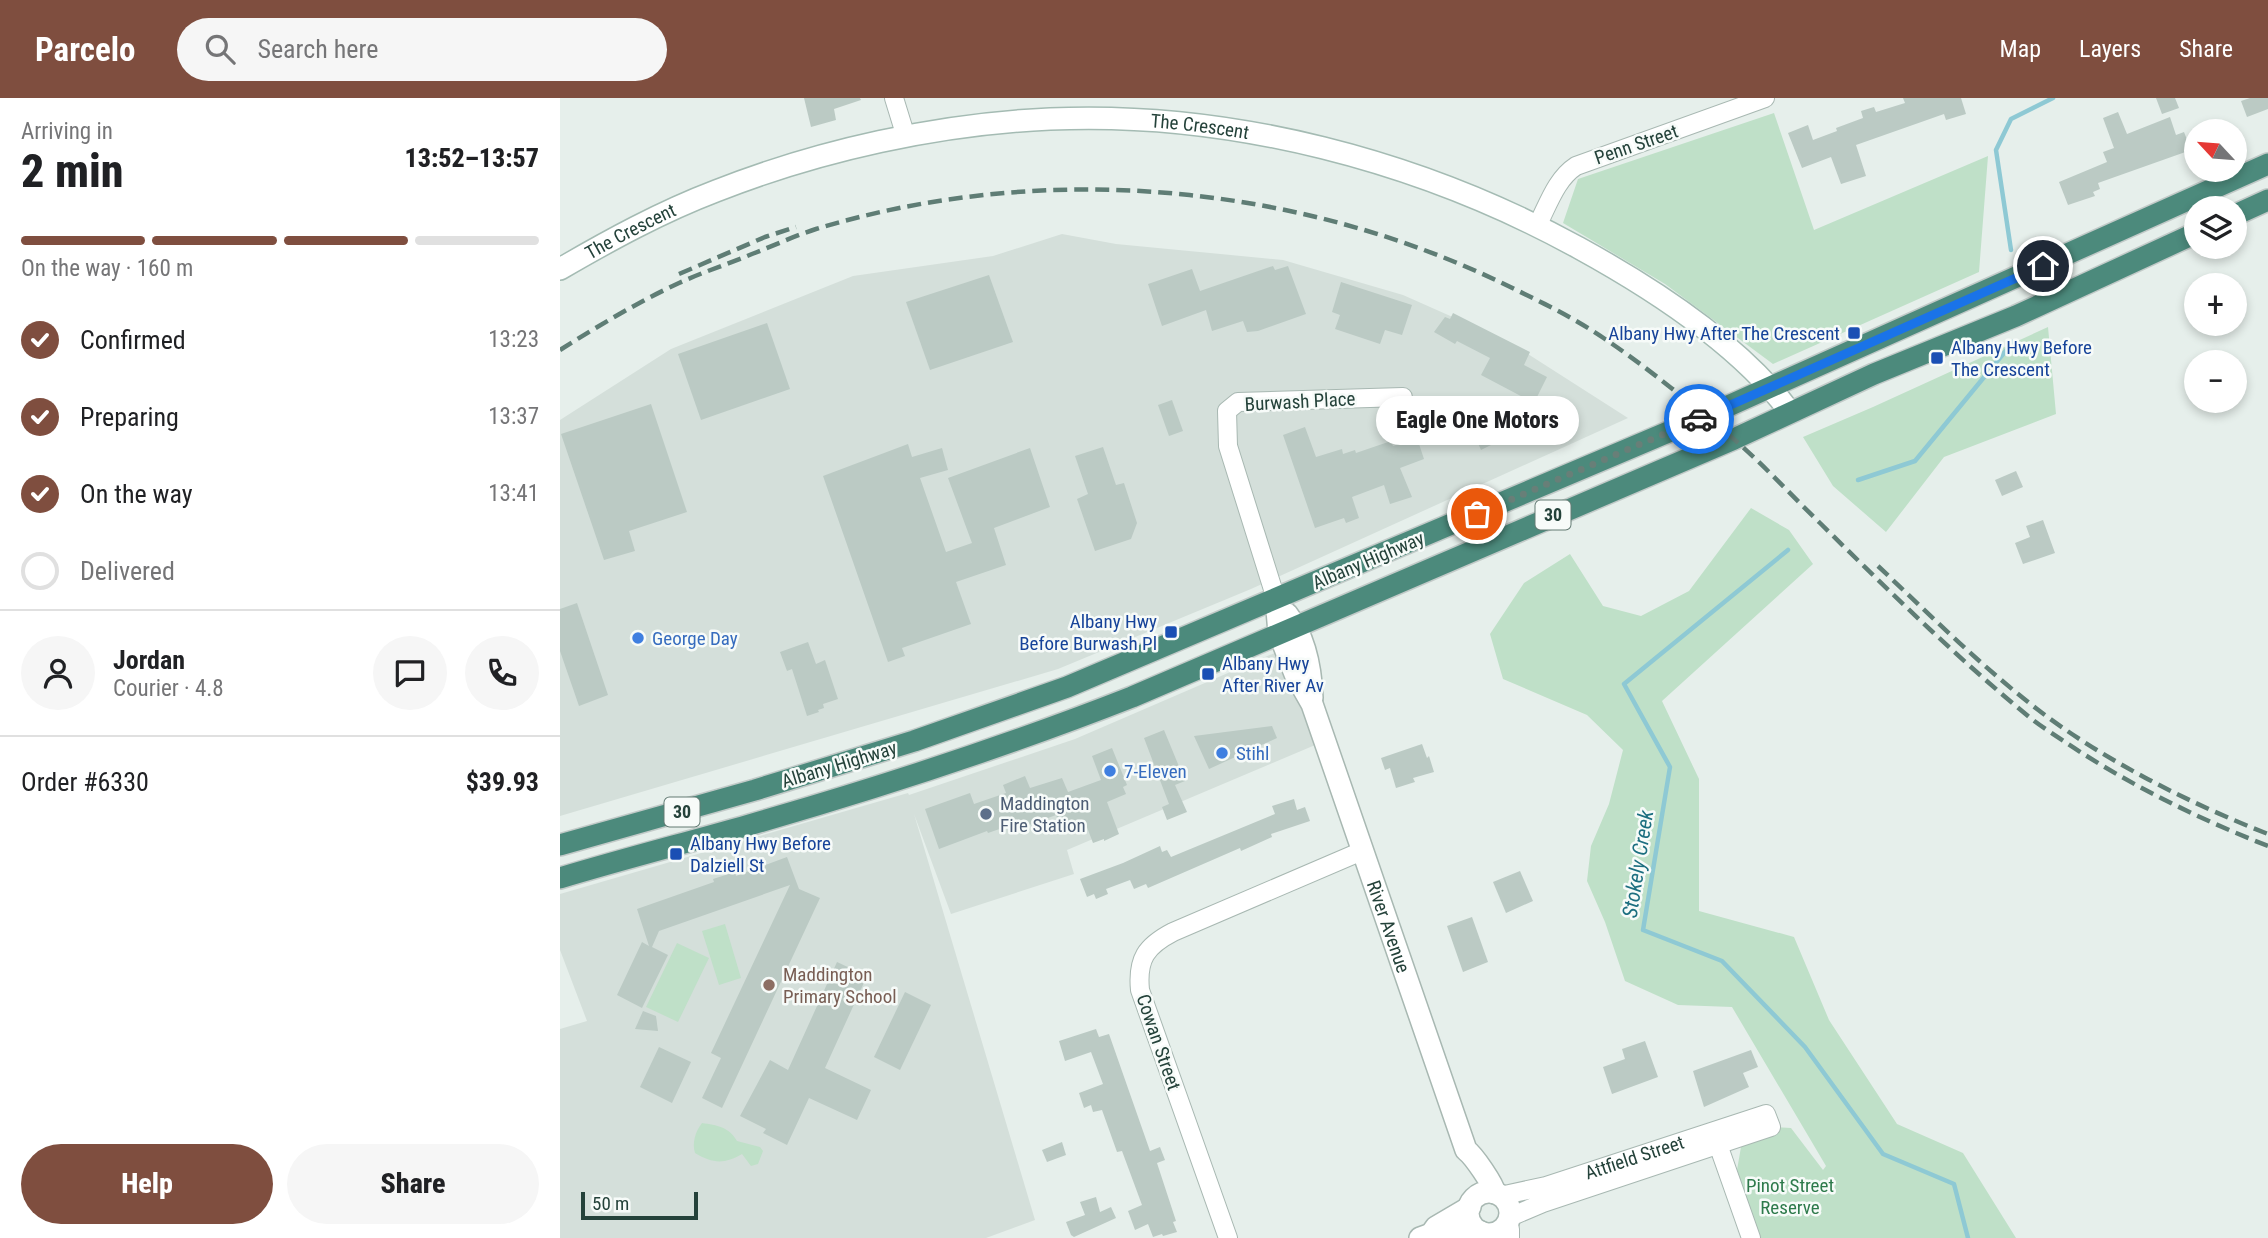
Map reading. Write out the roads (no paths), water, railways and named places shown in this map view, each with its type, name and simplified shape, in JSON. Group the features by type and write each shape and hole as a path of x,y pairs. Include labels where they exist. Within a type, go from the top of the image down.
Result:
{"highway":[{"name":"Albany Highway","path":"560,845 732,797 928,735 1067,687 1772,387 2268,164"},
{"path":"2247,210 2268,200"},
{"name":"Albany Highway","path":"561,876 750,824 940,765 1132,697 1734,439 1874,374 2016,316 2184,239"},
{"path":"1626,450 1640,478"},
{"path":"928,735 940,765"}],"main road":[{"name":"The Crescent","path":"560,269 614,237 716,190 797,162 906,137 977,125 1053,119 1131,120 1217,129 1303,143 1378,163 1491,203 1598,259 1650,291 1709,334 1772,387 1790,412"},
{"name":"River Avenue","path":"1276,599 1288,630 1295,674 1312,704 1466,1150 1473,1156 1498,1195"},
{"name":"River Avenue","path":"1466,1150 1464,1157 1471,1204"},
{"path":"1483,1194 1498,1195 1508,1205 1509,1227 1498,1232 1438,1238 1426,1236 1483,1194"},
{"path":"1471,1204 1469,1219 1484,1235"}],"street":[{"path":"894,98 906,137"},
{"name":"Penn Street","path":"1537,226 1559,183 1565,174 1576,166 1765,98"},
{"name":"Burwash Place","path":"1276,599 1228,446 1227,411 1238,402 1403,397"},
{"name":"Cowan Street","path":"1228,1238 1140,990 1138,972 1141,961 1149,947 1172,932 1362,851"},
{"name":"Attfield Street","path":"1498,1195 1546,1186 1768,1121"},
{"path":"1716,1138 1751,1238"},
{"name":"Attfield Street","path":"1509,1227 1544,1203 1716,1138"}],"waterway":[{"path":"2011,250 1996,150 2011,119 2053,98"},
{"path":"1858,480 1915,461 2013,342"},
{"name":"Stokely Creek","path":"1788,550 1624,684 1670,767 1643,930 1722,961 1805,1047 1883,1154 1954,1184 1968,1238"}],"railway":[{"path":"560,350 633,306 688,279 816,229 901,208 988,195 1076,190 1164,193 1251,204 1337,222 1421,249 1502,283 1568,316 1605,339 1741,445 1922,622 2033,720 2140,787 2191,813 2268,846"},
{"path":"679,274 765,237 796,227"},
{"path":"1878,566 1996,675 2063,728 2148,779 2268,834"}],"place":[{"name":"Albany Hwy After The Crescent","path":"1854,333"},
{"name":"Albany Hwy Before The Crescent","path":"1937,358"},
{"name":"Eagle One Motors","path":"1477,514"},
{"name":"Albany Hwy Before Burwash Pl","path":"1171,632"},
{"name":"George Day","path":"638,638"},
{"name":"Albany Hwy After River Av","path":"1208,674"},
{"name":"Stihl","path":"1222,753"},
{"name":"7-Eleven","path":"1110,771"},
{"name":"Maddington Fire Station","path":"986,814"},
{"name":"Albany Hwy Before Dalziell St","path":"676,854"},
{"name":"Maddington Primary School","path":"769,985"}],"park label":[{"name":"Pinot Street Reserve","path":"1790,1196"}]}
